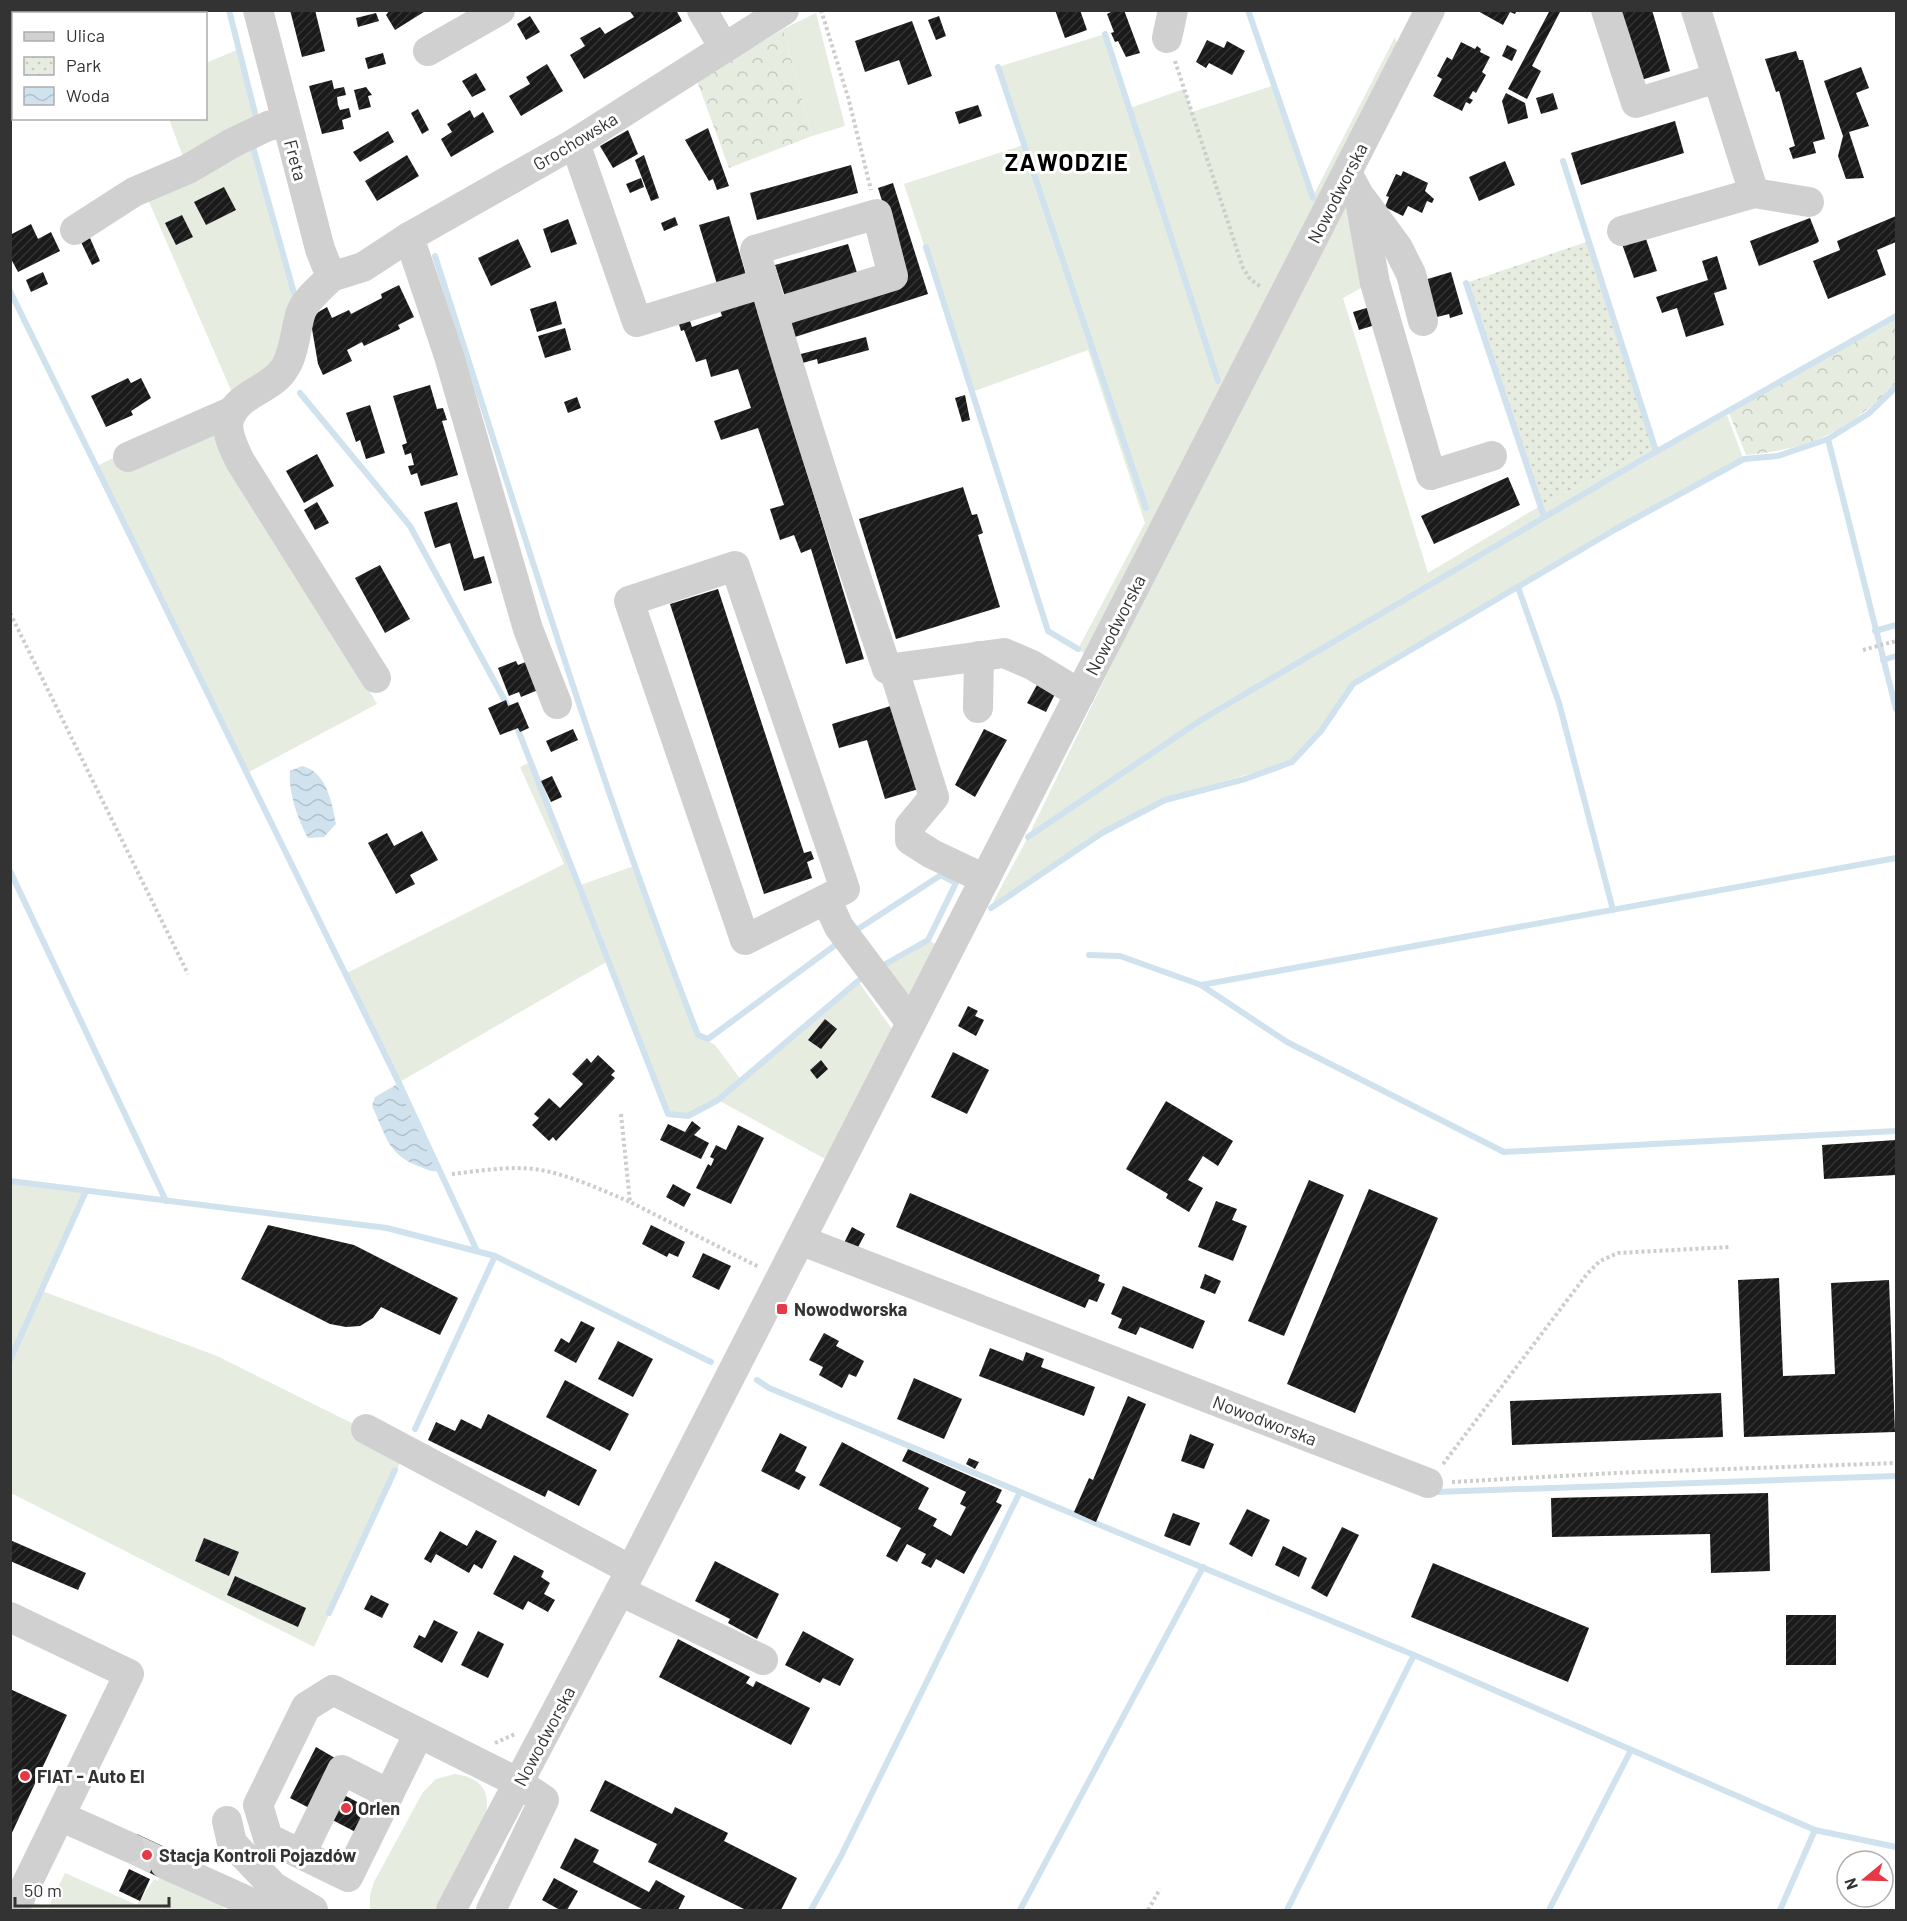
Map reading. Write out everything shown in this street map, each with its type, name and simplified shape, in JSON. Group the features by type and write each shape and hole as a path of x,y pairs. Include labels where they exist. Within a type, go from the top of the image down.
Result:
{"street":[{"name":"Freta","path":"258,10 320,249 331,276"},
{"path":"428,51 500,10"},
{"path":"702,10 724,48"},
{"name":"Grochowska","path":"331,276 363,267 409,237 574,143 784,10"},
{"name":"Nowodworska","path":"451,1911 626,1581 1283,300 1353,184 1430,10"},
{"path":"1606,10 1636,103 1717,78"},
{"path":"1695,10 1754,193"},
{"path":"75,230 134,192 188,170 234,142 268,126 286,122"},
{"path":"574,143 637,322 764,283"},
{"path":"1353,184 1398,248 1411,274 1422,321"},
{"path":"1353,184 1375,283 1431,475 1492,456"},
{"path":"1622,231 1754,193 1809,202"},
{"path":"774,313 893,276 877,214 755,250 764,283 887,669 1004,653 1032,665 1080,694"},
{"path":"409,237 449,356 528,629 557,704"},
{"path":"331,276 302,309 286,368 277,378 241,401 232,411 228,420 229,435 240,461 376,678"},
{"path":"128,458 232,411"},
{"path":"735,566 845,890 826,899 745,940 629,601 735,566"},
{"path":"978,708 979,656"},
{"path":"893,667 933,797 910,826 910,840 932,854 985,879"},
{"path":"826,899 839,927 911,1023"},
{"name":"Nowodworska","path":"800,1240 1428,1483"},
{"path":"366,1429 763,1660"},
{"path":"10,1617 129,1674 14,1911"},
{"path":"419,1733 348,1877 268,1838 258,1805 306,1707 333,1690 419,1733 519,1783 544,1800 491,1911"},
{"path":"301,1854 342,1770 389,1794"},
{"path":"60,1816 129,1847"},
{"path":"227,1821 232,1843 297,1908"},
{"path":"165,1864 267,1911"}],"path":[{"path":"821,10 848,97 877,214"},
{"path":"1170,24 1244,268 1250,279 1283,300"},
{"path":"10,613 188,974"},
{"path":"1863,650 1896,641"},
{"path":"621,1114 630,1202"},
{"path":"452,1174 495,1169 540,1170 588,1185 630,1202 781,1278"},
{"path":"1428,1483 1587,1274 1600,1261 1618,1253 1730,1247"},
{"path":"1428,1483 1615,1473 1896,1463"},
{"path":"1148,1911 1160,1888"}],"green space":[{"path":"816,13 845,126 812,136 783,29"},
{"path":"783,29 812,136 729,168 697,81"},
{"path":"1105,34 1130,108 1184,89 1192,112 1275,85 1312,198 1395,37 1398,48 1087,655 1078,649 1145,523 1088,350 972,392 904,184 1023,145 998,67"},
{"path":"239,49 256,117 254,147 294,293 284,340 274,363 234,397 143,188 188,170 169,120 207,120 207,63"},
{"path":"1349,198 1368,284 1343,298 1428,573 1540,506 1655,447 1656,451 1727,415 1743,458 1588,543 1351,683 1319,731 1291,762 1162,799 1099,833 991,906 1028,837 1127,633"},
{"path":"1589,241 1655,447 1540,506 1466,283"},
{"path":"1896,319 1896,383 1879,399 1846,425 1811,442 1791,448 1746,455 1729,413"},
{"path":"216,425 229,456 377,704 247,773 97,466 125,452"},
{"path":"530,762 578,886 634,866 698,1035 715,1045 742,1081 858,981 894,1032 827,1160 718,1100 688,1116 668,1114 608,961 398,1083 345,974 564,864 520,767"},
{"path":"928,940 937,945 906,1008 878,968"},
{"path":"10,1181 86,1191 42,1291 217,1356 406,1450 314,1647 11,1493"},
{"path":"455,1774 473,1779 479,1784 486,1796 486,1812 484,1822 436,1909 370,1910 370,1895 374,1882 423,1792 436,1779"},
{"path":"161,1872 221,1902 224,1910 28,1910 32,1902 48,1908 65,1873 137,1905 154,1879 158,1881"}],"water":[{"path":"302,766 310,769 323,781 330,798 336,824 324,837 308,838 294,805 290,771"},
{"path":"399,1083 439,1171 427,1170 401,1157 385,1136 372,1106 375,1097"}],"building":[{"path":"99,10 130,10 131,12 100,12"},
{"path":"290,10 315,10 325,51 302,57"},
{"path":"390,10 427,10 395,30 386,15"},
{"path":"629,10 676,10 682,21 584,79 570,55 585,46 580,38 600,27 605,34 634,17"},
{"path":"1055,10 1080,10 1087,30 1065,38"},
{"path":"1115,10 1124,10 1140,53 1126,57 1118,41 1115,42 1107,14"},
{"path":"1476,10 1517,10 1515,14 1510,12 1503,25"},
{"path":"1550,10 1561,10 1532,66 1541,71 1527,99 1508,89"},
{"path":"1616,10 1652,10 1670,71 1638,81"},
{"path":"376,13 379,21 358,27 356,18"},
{"path":"530,16 540,32 526,40 517,24"},
{"path":"939,16 946,36 936,40 928,20"},
{"path":"912,21 932,76 908,85 899,60 865,72 855,41"},
{"path":"1207,40 1224,48 1227,41 1245,51 1232,75 1209,63 1206,68 1196,62"},
{"path":"1461,42 1475,49 1477,46 1481,49 1480,52 1490,57 1482,72 1486,75 1476,93 1473,91 1469,98 1473,100 1470,104 1466,102 1462,111 1433,96 1442,79 1437,76 1447,57 1452,60"},
{"path":"1507,45 1517,50 1512,61 1502,56"},
{"path":"1796,51 1799,60 1803,60 1825,139 1813,142 1816,153 1793,159 1789,148 1795,146 1779,91 1776,92 1765,59"},
{"path":"383,53 386,64 368,69 365,58"},
{"path":"547,64 563,91 521,116 509,96 530,84 526,77"},
{"path":"1861,67 1869,88 1856,93 1869,126 1849,132 1864,178 1846,179 1838,156 1843,136 1824,81"},
{"path":"476,73 486,90 472,97 462,81"},
{"path":"332,80 334,89 344,87 346,95 337,97 338,105 340,110 349,108 351,117 342,120 344,129 322,134 309,86"},
{"path":"366,87 372,95 368,96 371,107 359,110 354,90"},
{"path":"1506,93 1525,103 1528,118 1508,124 1502,101"},
{"path":"1553,93 1558,109 1541,114 1536,98"},
{"path":"978,105 982,116 959,124 955,112"},
{"path":"418,109 429,130 422,134 411,113"},
{"path":"470,110 474,118 483,112 494,132 451,157 441,139 452,132 447,124"},
{"path":"1675,121 1684,153 1581,185 1571,153"},
{"path":"708,128 729,186 717,190 713,179 709,181 685,140"},
{"path":"628,130 638,154 613,168 600,146"},
{"path":"388,131 394,142 360,162 353,152"},
{"path":"407,155 419,176 377,201 365,181"},
{"path":"644,155 659,198 651,201 635,160"},
{"path":"1505,161 1515,185 1479,201 1469,177"},
{"path":"851,165 858,193 757,220 750,193"},
{"path":"1403,171 1428,183 1425,191 1434,199 1432,203 1427,201 1422,213 1408,206 1403,216 1385,207 1389,197 1386,196 1396,174 1401,176"},
{"path":"641,178 644,187 630,193 626,184"},
{"path":"893,183 928,294 795,337 789,315 907,282 878,188"},
{"path":"224,187 236,210 206,225 194,202"},
{"path":"182,215 193,237 176,245 165,223"},
{"path":"729,216 746,275 717,284 699,225"},
{"path":"1896,216 1896,242 1877,250 1886,275 1828,299 1813,261 1840,250 1837,241"},
{"path":"675,217 678,225 664,231 661,223"},
{"path":"1810,218 1819,241 1817,243 1759,266 1750,241"},
{"path":"568,219 577,244 551,253 543,229"},
{"path":"31,224 38,239 51,232 60,251 18,272 10,257 10,235"},
{"path":"1645,236 1657,271 1634,278 1622,244"},
{"path":"90,238 100,261 92,265 81,242"},
{"path":"518,239 531,267 491,286 478,258"},
{"path":"848,244 858,276 785,297 775,265"},
{"path":"1717,256 1727,289 1714,293 1724,325 1686,337 1677,308 1662,313 1656,297 1708,280 1702,261"},
{"path":"43,272 48,284 31,292 26,280"},
{"path":"1451,272 1463,314 1450,318 1449,314 1437,317 1421,281"},
{"path":"399,285 414,317 398,325 400,329 364,346 362,342 347,350 352,361 323,375 318,364 310,317 327,307 332,318 349,310 351,314 382,298 381,294"},
{"path":"753,296 864,659 846,664 811,549 801,553 794,535 780,540 770,509 784,505 758,428 721,440 714,421 751,408 738,369 711,377 706,359 696,362 684,330 681,331 678,321 689,318 692,327 722,316 719,307"},
{"path":"556,301 562,324 537,332 530,309"},
{"path":"1370,307 1375,325 1359,330 1353,312"},
{"path":"565,328 571,350 545,358 538,336"},
{"path":"866,337 869,350 818,364 817,359 799,364 797,355"},
{"path":"128,378 131,383 141,378 151,398 131,411 133,415 106,427 91,396"},
{"path":"430,385 437,409 443,408 447,420 442,421 458,475 421,486 417,473 411,475 408,466 414,465 411,453 405,455 402,445 407,443 393,396"},
{"path":"965,395 970,420 962,422 955,398"},
{"path":"577,397 581,408 568,413 564,402"},
{"path":"370,405 385,453 366,459 360,440 356,442 346,413"},
{"path":"317,454 334,486 304,503 286,471"},
{"path":"1508,477 1520,505 1434,544 1421,516"},
{"path":"963,487 972,515 977,514 983,533 978,535 1000,607 896,639 859,519"},
{"path":"317,502 329,523 315,530 304,510"},
{"path":"457,502 474,559 484,556 492,583 464,591 450,543 435,548 424,512"},
{"path":"380,565 410,619 385,633 355,578"},
{"path":"718,589 804,853 811,851 814,859 807,862 812,878 764,894 670,604"},
{"path":"531,660 543,688 521,697 519,692 509,696 498,668 516,661 518,665"},
{"path":"1037,685 1055,694 1046,712 1027,703"},
{"path":"506,700 508,706 518,702 529,728 520,732 518,728 500,735 488,708"},
{"path":"897,704 922,788 885,799 867,740 839,748 832,724"},
{"path":"573,729 578,740 551,752 546,741"},
{"path":"984,729 1007,740 975,797 955,785"},
{"path":"552,776 562,797 551,802 541,781"},
{"path":"422,831 438,860 410,875 415,884 396,894 368,843 387,833 394,846"},
{"path":"968,1006 978,1011 975,1016 984,1020 976,1036 958,1026"},
{"path":"825,1019 837,1029 821,1049 808,1040"},
{"path":"953,1052 989,1070 967,1114 931,1097"},
{"path":"598,1055 615,1071 611,1075 615,1078 556,1141 553,1137 549,1141 532,1125 539,1118 534,1114 549,1098 560,1108 583,1084 572,1074 587,1058 591,1063"},
{"path":"821,1060 828,1069 817,1079 810,1070"},
{"path":"1166,1101 1233,1141 1218,1166 1203,1156 1188,1180 1203,1188 1189,1212 1166,1198 1168,1194 1126,1169"},
{"path":"692,1121 701,1128 694,1135 709,1143 701,1159 660,1140 668,1124 685,1132"},
{"path":"738,1125 764,1138 731,1204 696,1188 708,1164 711,1166 714,1159 710,1157 716,1145 726,1150"},
{"path":"1896,1140 1896,1175 1824,1179 1822,1145"},
{"path":"1309,1180 1344,1195 1284,1336 1248,1321"},
{"path":"673,1184 691,1194 684,1207 666,1197"},
{"path":"1369,1189 1438,1218 1355,1413 1287,1384"},
{"path":"910,1193 1100,1275 1098,1281 1105,1284 1097,1302 1089,1299 1085,1308 896,1227"},
{"path":"1216,1201 1237,1209 1232,1220 1247,1226 1233,1261 1198,1247"},
{"path":"268,1225 354,1245 458,1298 440,1335 381,1307 373,1318 360,1326 346,1327 330,1324 241,1279"},
{"path":"651,1225 685,1242 678,1257 669,1253 667,1257 642,1244"},
{"path":"852,1227 865,1234 857,1249 844,1243"},
{"path":"703,1253 731,1266 719,1290 692,1277"},
{"path":"1205,1274 1221,1281 1215,1294 1200,1288"},
{"path":"1779,1278 1783,1376 1835,1374 1831,1283 1889,1280 1895,1432 1744,1437 1738,1280"},
{"path":"1123,1286 1205,1321 1193,1349 1140,1327 1136,1335 1118,1328 1122,1319 1111,1314"},
{"path":"581,1321 595,1328 576,1363 554,1351 561,1338 569,1343"},
{"path":"824,1333 839,1341 836,1346 864,1361 856,1377 849,1374 842,1388 819,1375 823,1367 809,1360"},
{"path":"618,1341 653,1359 633,1397 598,1379"},
{"path":"990,1348 1023,1361 1026,1352 1044,1359 1041,1367 1095,1387 1084,1416 979,1376"},
{"path":"914,1378 962,1399 944,1439 897,1419"},
{"path":"565,1380 629,1414 610,1451 546,1417"},
{"path":"1721,1393 1723,1437 1512,1445 1510,1401"},
{"path":"1128,1396 1146,1404 1096,1522 1074,1512 1089,1478 1093,1480"},
{"path":"488,1414 597,1470 579,1506 548,1490 545,1497 428,1440 436,1422 455,1431 461,1419 481,1429"},
{"path":"780,1433 807,1447 795,1471 806,1477 799,1490 761,1471"},
{"path":"1190,1434 1214,1444 1204,1469 1181,1461"},
{"path":"842,1442 929,1488 918,1509 937,1519 933,1526 951,1536 966,1507 960,1504 966,1492 902,1461 908,1449 1002,1490 996,1502 1002,1505 964,1574 936,1559 931,1568 921,1563 926,1554 907,1544 897,1562 886,1556 901,1528 819,1485"},
{"path":"969,1458 979,1462 975,1469 966,1464"},
{"path":"1768,1493 1770,1571 1711,1573 1710,1534 1552,1537 1551,1498"},
{"path":"1247,1509 1270,1520 1252,1557 1229,1544"},
{"path":"1173,1513 1200,1523 1190,1546 1164,1536"},
{"path":"1342,1527 1359,1535 1327,1597 1311,1588"},
{"path":"476,1530 497,1541 482,1569 474,1564 469,1573 436,1554 431,1563 424,1559 440,1531 467,1546"},
{"path":"204,1538 239,1552 229,1576 195,1561"},
{"path":"10,1540 86,1573 78,1590 10,1561"},
{"path":"1283,1546 1307,1558 1299,1577 1275,1565"},
{"path":"514,1555 544,1571 541,1577 550,1583 544,1594 555,1600 548,1612 528,1601 523,1610 493,1594"},
{"path":"715,1561 779,1594 757,1639 728,1623 730,1619 695,1601"},
{"path":"1433,1563 1589,1628 1568,1682 1411,1617"},
{"path":"235,1576 306,1608 298,1627 227,1595"},
{"path":"371,1595 389,1604 382,1618 364,1609"},
{"path":"1786,1615 1836,1615 1836,1665 1786,1665"},
{"path":"434,1620 458,1632 442,1663 413,1647 419,1635 425,1638"},
{"path":"478,1631 504,1644 488,1678 461,1665"},
{"path":"803,1631 854,1659 840,1686 823,1678 820,1683 785,1665"},
{"path":"678,1639 750,1677 746,1683 753,1687 756,1681 810,1708 791,1745 659,1677"},
{"name":"FIAT - Auto El","path":"10,1689 67,1715 10,1837"},
{"path":"316,1747 335,1758 344,1795 384,1816 371,1840 290,1798"},
{"path":"605,1780 672,1814 675,1807 728,1833 724,1841 797,1878 781,1910 746,1910 648,1862 657,1844 590,1811"},
{"name":"Stacja Kontroli Pojazdów","path":"137,1834 171,1850 158,1877 124,1860"},
{"path":"575,1838 599,1850 593,1862 649,1892 656,1880 685,1896 678,1910 644,1910 560,1868"},
{"path":"129,1869 150,1879 140,1901 119,1891"},
{"path":"554,1878 578,1891 567,1910 560,1910 542,1900"}],"waterway":[{"path":"229,10 256,117"},
{"path":"1248,10 1313,198"},
{"path":"1105,34 1218,381"},
{"path":"998,67 1146,508"},
{"path":"253,147 294,293"},
{"path":"1563,161 1656,451"},
{"path":"926,247 1048,631 1078,649"},
{"path":"435,256 593,745 661,939 698,1035 708,1039 834,946"},
{"path":"1466,283 1544,517"},
{"path":"10,291 399,1083 477,1251"},
{"path":"1028,837 1201,720 1638,462 1896,316"},
{"path":"1896,387 1868,414 1828,439 1896,709"},
{"path":"300,393 410,526 511,712"},
{"path":"991,908 1102,833 1165,800 1245,779 1292,762 1321,731 1353,684 1616,529 1744,459 1778,456 1828,439"},
{"path":"1518,587 1559,703 1613,910"},
{"path":"1875,631 1896,625"},
{"path":"1883,660 1896,656"},
{"path":"515,722 668,1114 688,1116 718,1100 858,981"},
{"path":"1201,985 1896,858"},
{"path":"10,871 166,1201"},
{"path":"858,929 941,875 956,883 928,940 882,966"},
{"path":"1089,955 1120,956 1201,985 1287,1042 1504,1152 1896,1131"},
{"path":"10,1181 387,1228 495,1256 711,1362"},
{"path":"10,1360 86,1191"},
{"path":"415,1429 495,1256"},
{"path":"757,1380 769,1388 1414,1655 1815,1830 1896,1847"},
{"path":"329,1613 395,1470"},
{"path":"1436,1492 1896,1476"},
{"path":"811,1910 841,1856 1020,1492"},
{"path":"1020,1910 1203,1567"},
{"path":"1287,1910 1414,1655"},
{"path":"1549,1910 1631,1750"},
{"path":"1780,1910 1815,1830"}],"tunnel":[{"path":"129,1847 165,1864"}],"place":[{"name":"Nowodworska","path":"782,1309"},
{"name":"FIAT - Auto El","path":"25,1776"},
{"name":"Orlen","path":"346,1808"},
{"name":"Stacja Kontroli Pojazdów","path":"147,1855"}],"district":[{"name":"ZAWODZIE","path":"1067,161"}]}
